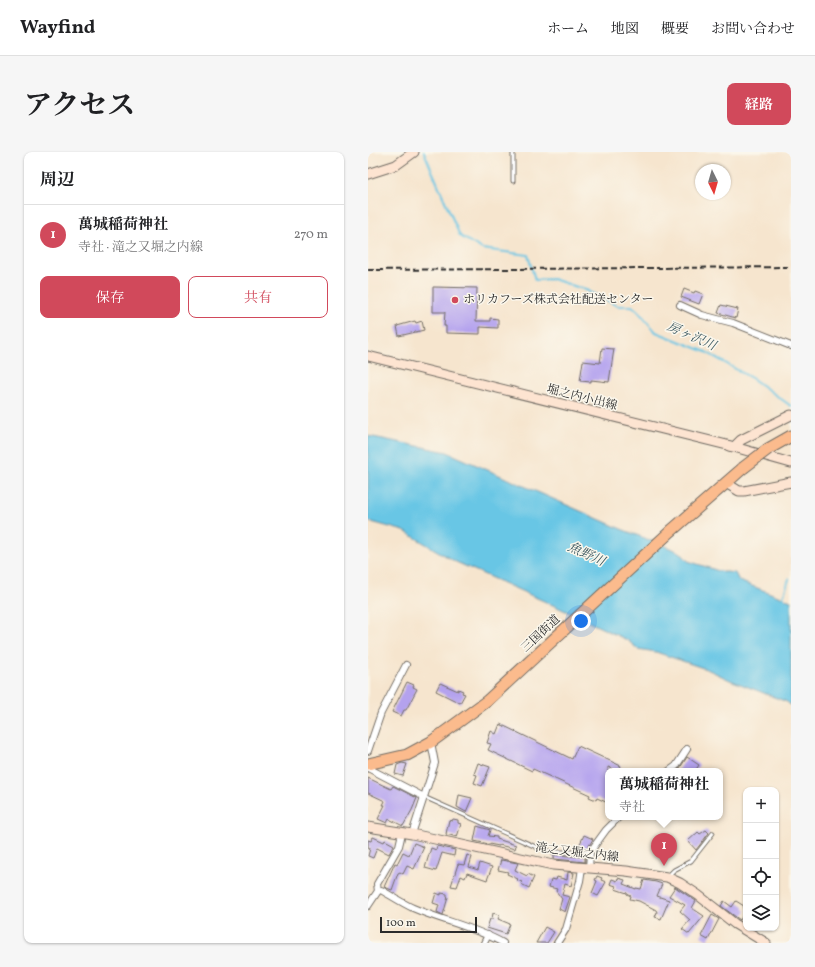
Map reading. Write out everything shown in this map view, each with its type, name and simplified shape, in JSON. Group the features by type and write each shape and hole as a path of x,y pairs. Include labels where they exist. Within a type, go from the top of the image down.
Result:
{"highway":[{"name":"三国街道","path":"368,764 407,755 431,742 487,701 671,531 743,468 768,449 791,436"}],"main road":[{"path":"368,174 396,165 414,152"},
{"name":"堀之内小出線","path":"368,356 734,447 791,463"},
{"path":"734,447 741,440 791,415"},
{"path":"726,483 739,491 744,491 791,482"},
{"name":"滝之又堀之内線","path":"368,827 412,834 553,865 626,871 667,877 680,883 735,924 766,943"}],"street":[{"path":"680,305 702,315 733,323 791,346"},
{"path":"368,751 381,713 406,665"},
{"path":"412,834 435,763 431,742"},
{"path":"674,768 687,748"},
{"path":"368,768 424,797"},
{"path":"557,943 566,929 590,852 606,830 616,820"},
{"path":"368,906 378,892 377,884 399,846 402,833"},
{"path":"378,892 381,890 412,908 488,935 503,943"},
{"path":"484,943 488,935"}],"lane":[{"path":"512,181 513,152"},
{"path":"424,797 536,847 553,852 590,852"},
{"path":"667,877 674,870 691,861 714,833"}],"water":[{"name":"魚野川","path":"368,436 447,452 621,529 680,552 688,561 719,571 735,573 739,581 791,601 791,706 787,702 730,680 709,670 656,652 638,649 627,640 456,562 404,531 368,521"}],"building":[{"name":"ホリカフーズ株式会社配送センター","path":"433,287 477,288 476,321 490,321 490,318 498,319 498,328 480,327 480,334 446,333 446,326 444,326 445,312 433,312"},
{"path":"684,289 694,293 695,291 703,294 699,304 681,297"},
{"path":"721,305 738,309 736,318 718,313"},
{"path":"415,321 416,323 422,321 424,330 399,336 397,326"},
{"path":"602,348 614,349 609,382 591,380 591,382 580,381 583,361 600,363"},
{"path":"407,682 414,685 413,687 417,689 406,710 404,710 401,716 392,712"},
{"path":"440,683 458,691 458,689 463,691 462,693 465,694 460,703 436,691"},
{"path":"500,724 572,759 578,746 621,766 620,768 605,768 605,802 597,798 596,800 589,797 590,795 533,769 532,771 488,750 491,744 487,743 491,731 496,734"},
{"path":"687,757 699,765 697,768 680,768"},
{"path":"402,763 407,764 403,776 395,774 397,765"},
{"path":"478,763 490,767 482,786 474,783 477,775 474,774"},
{"path":"368,778 391,789 393,786 417,798 403,826 389,819 387,823 378,819 385,805 383,805 385,801 368,793"},
{"path":"459,795 472,798 466,812 457,807"},
{"path":"453,819 458,820 458,823 461,824 457,837 446,834 449,820 452,821"},
{"path":"477,826 490,830 488,836 497,837 497,839 516,845 515,849 474,841"},
{"path":"706,830 709,833 696,850 688,841 698,832 700,834"},
{"path":"584,835 593,839 587,849 579,846"},
{"path":"373,837 384,842 385,840 394,845 389,854 377,848 373,858 368,856 370,848 368,847 368,840 371,841"},
{"path":"414,843 424,847 414,869 407,866 403,874 400,872 398,873 392,890 384,887 395,863 397,864 403,852 409,855"},
{"path":"437,846 455,850 454,856 442,853 436,871 425,868 431,848 436,850"},
{"path":"467,855 472,857 469,867 478,870 480,863 492,867 487,880 467,873 465,878 461,876 457,887 451,886 458,864 464,865"},
{"path":"554,855 585,857 585,862 554,859"},
{"path":"501,860 518,863 515,870 527,876 528,874 534,877 529,888 521,884 522,882 517,880 518,879 507,874 508,872 498,870"},
{"path":"568,872 574,873 571,886 565,884 562,895 570,897 565,912 559,909 562,899 556,891 557,889 549,887 551,879 556,880 557,877 567,880"},
{"path":"597,876 606,882 598,896 592,893 597,881 595,880"},
{"path":"618,878 625,880 623,884 636,889 641,889 644,880 662,884 657,896 669,900 661,919 655,917 657,912 656,910 639,901 630,899 631,896 627,893 615,889 616,886 610,884 612,879 617,881"},
{"path":"675,887 696,901 692,908 704,916 689,934 682,929 690,920 680,911 685,905 669,896"},
{"path":"436,893 441,895 441,893 447,894 448,897 443,915 437,912 439,905 433,903"},
{"path":"724,901 732,907 736,901 743,905 743,916 740,920 721,906"},
{"path":"493,913 500,915 498,919 510,924 506,934 487,928 490,919 492,919"},
{"path":"712,915 719,919 708,940 701,936"},
{"path":"545,927 554,932 547,943 536,943"}],"waterway":[{"name":"房ヶ沢川","path":"424,152 460,236 482,249 528,255 535,280 553,279 586,290 618,306 632,306 656,332 706,352 753,379 791,406"},
{"name":"房ヶ沢川","path":"782,600 789,579"}],"railway":[{"path":"368,270 791,267"}],"place":[{"name":"ホリカフーズ株式会社配送センター","path":"455,300"},
{"name":"萬城稲荷神社","path":"664,866"}]}
